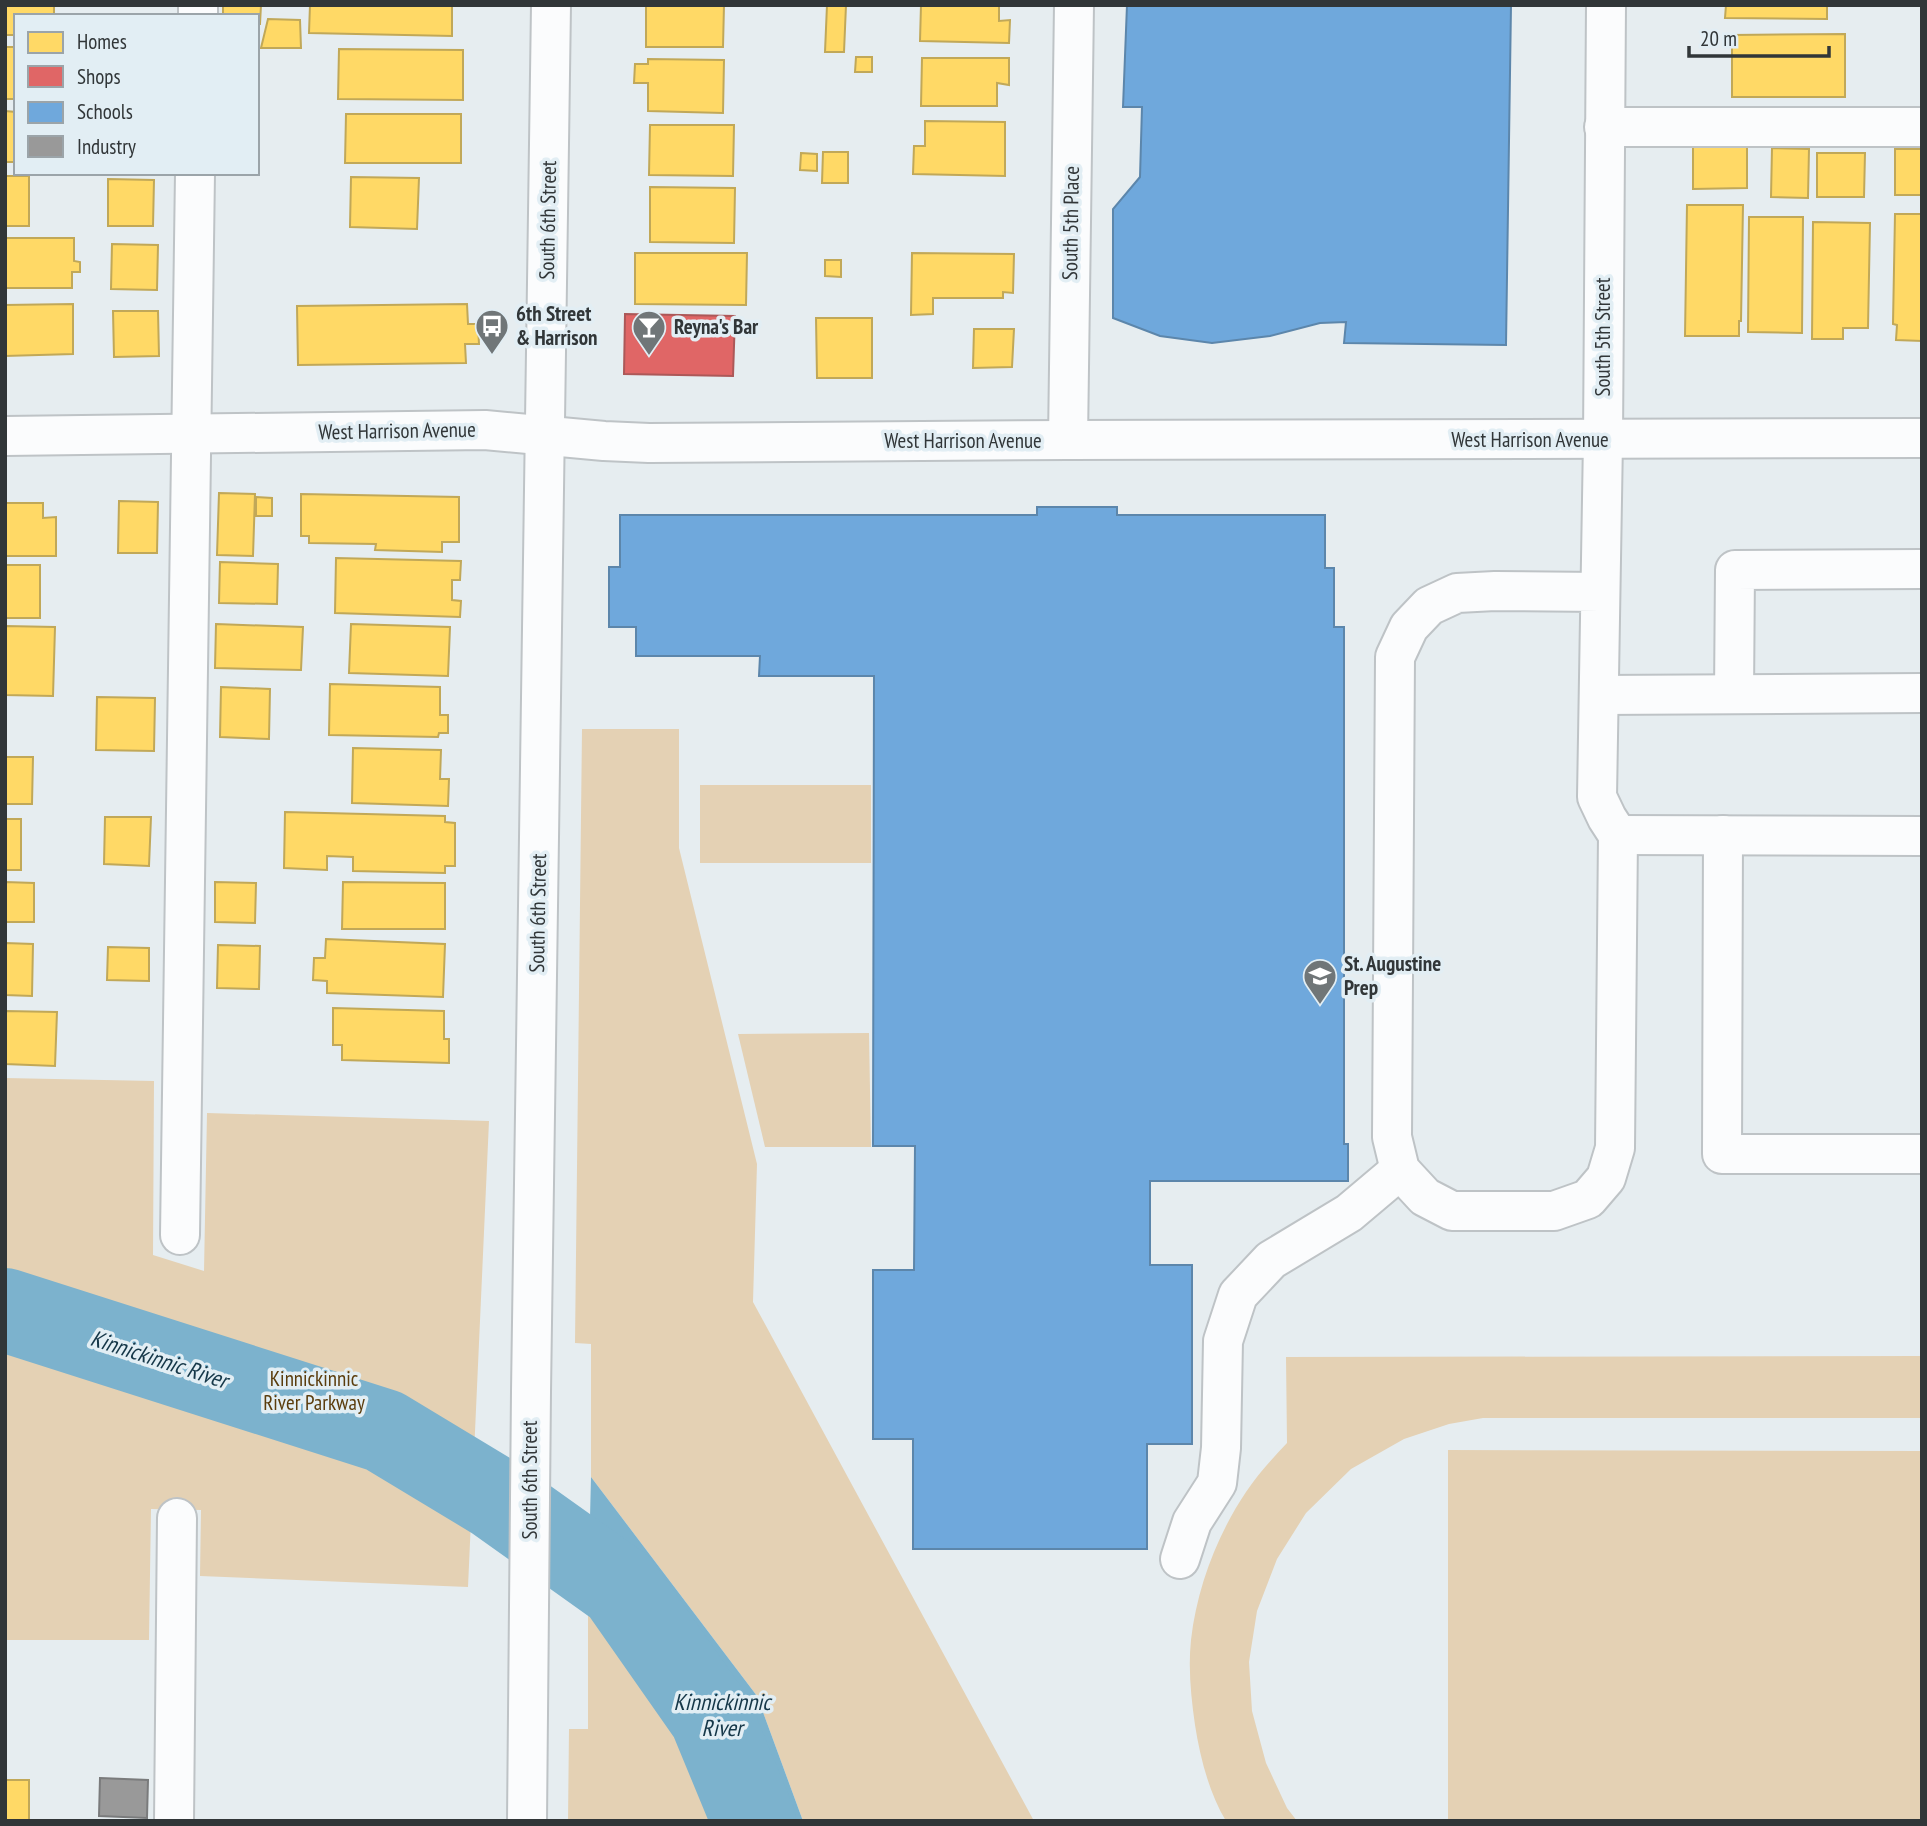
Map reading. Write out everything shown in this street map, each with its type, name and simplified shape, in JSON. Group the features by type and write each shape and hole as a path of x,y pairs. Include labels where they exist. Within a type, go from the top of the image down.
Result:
{"street":[{"name":"South 6th Street","path":"527,1821 551,5"},
{"name":"South 5th Place","path":"1068,440 1074,5"},
{"name":"South 5th Street","path":"1606,5 1597,797 1618,835"},
{"path":"1604,127 1922,127"},
{"path":"180,1236 195,175"},
{"name":"West Harrison Avenue","path":"5,436 485,430 649,443 1922,438"},
{"path":"1734,694 1735,570 1922,569"},
{"path":"1600,592 1457,593 1429,606 1409,627 1395,657 1392,1137 1400,1170 1425,1196 1452,1211 1554,1211 1588,1199 1606,1178 1615,1148 1618,835 1922,836"},
{"path":"1599,695 1922,693"},
{"path":"1723,835 1722,1154 1922,1154"},
{"path":"1180,1559 1192,1522 1217,1483 1222,1448 1223,1341 1238,1295 1271,1260 1349,1213 1400,1170"},
{"path":"174,1821 177,1518"}],"green space":[{"path":"582,729 679,729 679,848 757,1164 753,1302 1034,1821 803,1821 757,1696 591,1477 591,1344 575,1343"},
{"path":"700,785 871,785 871,863 700,863"},
{"path":"869,1033 871,1147 765,1147 738,1034"},
{"name":"Kinnickinnic River Parkway","path":"5,1078 154,1081 153,1255 204,1271 207,1113 489,1121 468,1587 200,1576 201,1510 151,1509 149,1640 5,1640"},
{"path":"1922,1356 1922,1418 1483,1418 1449,1424 1404,1439 1351,1469 1306,1513 1277,1559 1257,1611 1249,1662 1252,1711 1266,1763 1287,1808 1297,1821 1226,1821 1210,1787 1197,1737 1190,1682 1191,1640 1203,1582 1217,1544 1251,1485 1287,1443 1286,1357"},
{"path":"1448,1450 1922,1451 1922,1821 1448,1821"},
{"path":"588,1600 634,1643 692,1743 719,1821 568,1821 569,1729 588,1729"}],"water":[{"name":"Kinnickinnic River","path":"591,1477 757,1696 803,1821 719,1821 692,1743 634,1643 588,1600"}],"building: Homes":[{"path":"5,5 54,5 54,14 14,14 14,35 5,35"},
{"path":"223,5 261,5 260,24 259,14 223,14"},
{"path":"310,5 452,5 452,36 309,33"},
{"path":"646,5 724,5 723,47 646,47"},
{"path":"827,5 846,5 844,52 825,52"},
{"path":"921,5 999,5 999,21 1010,20 1009,43 920,41"},
{"path":"1726,5 1827,5 1827,19 1725,18"},
{"path":"268,19 300,20 301,48 261,48"},
{"path":"1845,34 1845,97 1732,97 1732,35"},
{"path":"5,47 14,47 14,99 5,99"},
{"path":"339,49 463,50 463,100 338,99"},
{"path":"856,57 872,57 872,72 855,72"},
{"path":"922,58 1009,58 1009,85 997,83 997,106 921,106"},
{"path":"648,59 724,60 723,113 648,111 648,83 634,83 635,64 648,64"},
{"path":"5,111 14,112 14,162 5,162"},
{"path":"346,114 461,114 461,163 345,163"},
{"path":"925,121 1005,122 1005,176 913,174 914,146 925,146"},
{"path":"650,125 734,125 733,176 649,175"},
{"path":"1693,140 1747,140 1747,188 1693,189"},
{"path":"1772,148 1809,149 1808,198 1771,197"},
{"path":"1895,149 1922,149 1922,195 1895,195"},
{"path":"823,152 848,152 848,183 822,183"},
{"path":"801,153 817,154 817,171 800,170"},
{"path":"1817,153 1865,153 1864,197 1817,197"},
{"path":"5,176 29,176 29,226 5,226"},
{"path":"351,177 419,178 417,229 350,227"},
{"path":"108,179 154,180 153,226 108,226"},
{"path":"650,187 735,188 734,243 650,242"},
{"path":"1687,205 1743,205 1739,336 1685,336"},
{"path":"1895,214 1922,214 1922,341 1896,340 1897,325 1893,324"},
{"path":"1749,217 1803,217 1802,333 1748,332"},
{"path":"1813,222 1870,223 1868,328 1843,328 1843,339 1812,339"},
{"path":"5,238 74,238 74,261 80,262 80,272 72,272 72,288 5,288"},
{"path":"112,244 158,245 157,290 111,289"},
{"path":"635,253 747,253 746,305 635,304"},
{"path":"912,253 1014,254 1013,293 1003,292 1003,298 933,298 933,314 911,315"},
{"path":"825,260 841,260 841,277 825,276"},
{"path":"73,304 73,354 5,356 5,305"},
{"path":"467,304 468,324 478,324 479,344 465,344 466,363 298,365 297,306"},
{"path":"113,311 158,311 159,356 114,357"},
{"path":"816,318 872,318 872,378 817,378"},
{"path":"974,329 1014,329 1012,367 973,368"},
{"path":"219,493 255,494 253,556 217,555"},
{"path":"301,494 459,497 459,542 442,542 442,552 375,550 376,544 309,543 309,536 301,536"},
{"path":"256,497 272,498 272,516 256,516"},
{"path":"119,501 158,502 157,553 118,553"},
{"path":"5,503 43,503 43,518 56,517 56,556 5,556"},
{"path":"336,558 461,561 460,580 452,580 452,600 461,601 460,617 335,613"},
{"path":"220,562 278,564 277,604 219,603"},
{"path":"5,565 40,565 40,618 5,618"},
{"path":"216,624 303,627 301,670 215,668"},
{"path":"351,624 450,627 448,676 349,673"},
{"path":"5,626 55,627 53,696 5,695"},
{"path":"330,684 440,687 440,715 448,715 448,733 439,733 438,737 329,735"},
{"path":"221,687 270,689 269,739 220,737"},
{"path":"97,697 155,698 154,751 96,750"},
{"path":"353,748 441,750 440,779 449,779 448,806 352,803"},
{"path":"5,757 33,757 32,804 5,804"},
{"path":"285,812 445,816 445,822 455,823 455,866 445,866 445,873 353,871 353,857 327,856 327,870 284,868"},
{"path":"105,817 151,817 149,866 104,864"},
{"path":"5,819 21,819 21,870 5,870"},
{"path":"5,882 34,883 34,922 5,922"},
{"path":"215,882 256,883 255,923 215,922"},
{"path":"343,882 445,883 445,929 342,929"},
{"path":"326,939 445,944 443,997 327,993 327,981 313,980 314,958 325,958"},
{"path":"5,943 33,944 32,996 5,995"},
{"path":"218,945 260,946 259,989 217,988"},
{"path":"108,947 149,948 149,981 107,980"},
{"path":"333,1008 444,1011 444,1039 449,1039 449,1063 342,1060 342,1045 333,1045"},
{"path":"5,1011 57,1012 55,1066 5,1064"},
{"path":"5,1780 29,1780 29,1821 5,1821"}],"building: Shops":[{"path":"625,314 735,316 733,376 624,374"}],"building: Schools":[{"path":"1127,5 1511,5 1506,345 1344,343 1346,322 1320,323 1270,336 1212,343 1160,336 1113,318 1113,209 1140,177 1142,107 1123,107"},
{"path":"1037,507 1117,507 1117,515 1325,515 1325,568 1334,568 1334,627 1344,627 1344,1144 1348,1144 1348,1181 1150,1181 1150,1265 1192,1265 1192,1444 1147,1444 1147,1549 913,1549 913,1439 873,1439 873,1270 914,1270 915,1146 873,1146 874,676 759,676 760,656 636,656 636,627 609,627 609,567 620,567 620,515 1037,515"}],"building: Industry":[{"path":"100,1778 148,1780 147,1818 99,1816"}],"waterway":[{"name":"Kinnickinnic River","path":"5,1310 384,1431 495,1498 620,1587 711,1717 754,1821"}],"place":[{"name":"6th Street & Harrison","path":"492,356"},
{"name":"Reyna's Bar","path":"649,357"},
{"name":"St. Augustine Prep","path":"1320,1006"}]}
